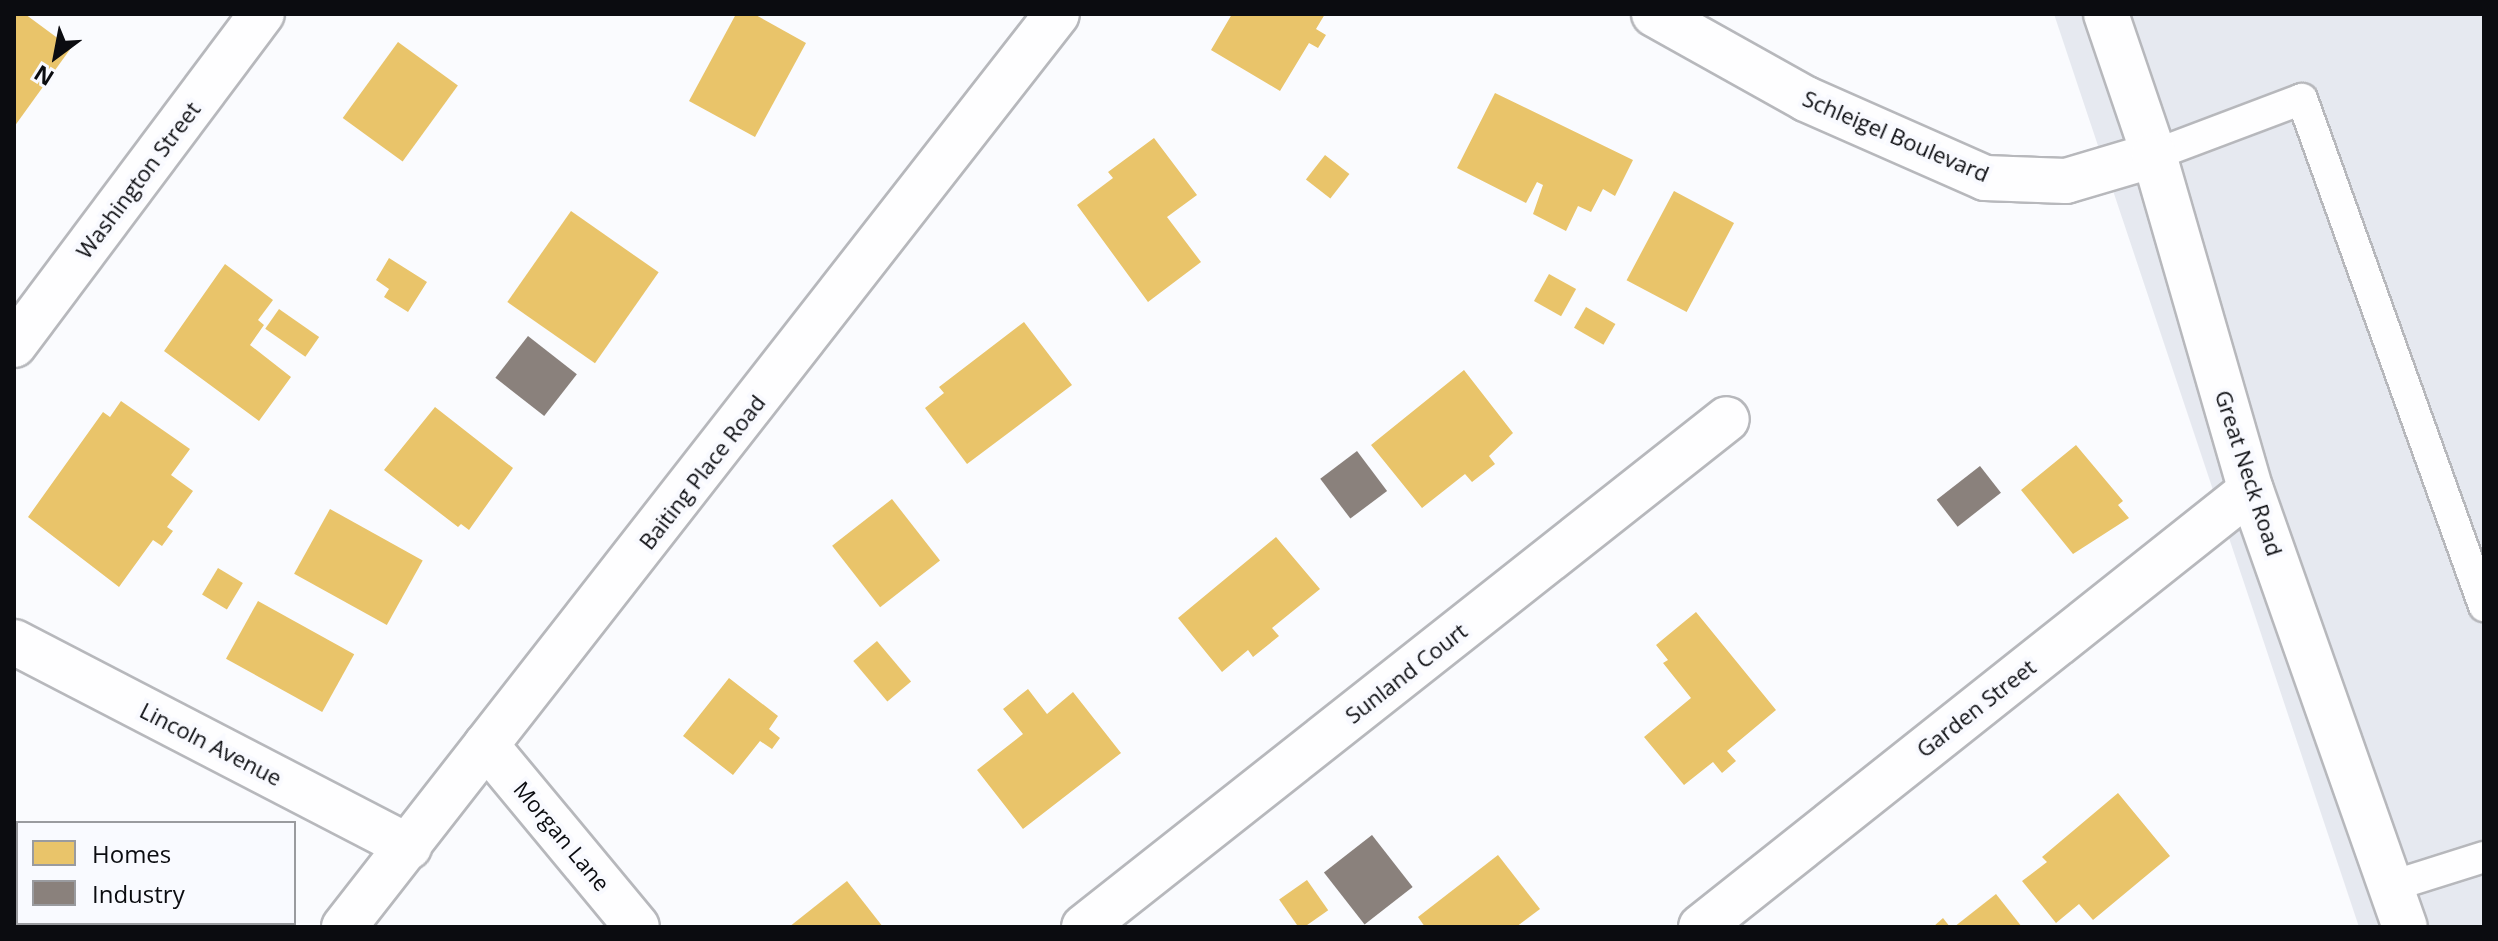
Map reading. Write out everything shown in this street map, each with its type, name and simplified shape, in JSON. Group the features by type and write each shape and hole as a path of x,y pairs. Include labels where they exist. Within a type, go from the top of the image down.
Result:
{"street":[{"name":"Washington Street","path":"14,345 262,14"},
{"name":"Baiting Place Road","path":"344,927 1057,14"},
{"name":"Schleigel Boulevard","path":"1654,14 1806,99 1985,178 2066,181 2154,155"},
{"name":"Great Neck Road","path":"2106,14 2154,155 2251,490 2405,927"},
{"name":"Sunland Court","path":"1084,927 1727,419"},
{"name":"Garden Street","path":"1701,927 2251,490"},
{"name":"Lincoln Avenue","path":"14,642 409,847"},
{"name":"Morgan Lane","path":"486,745 637,927"}],"lane":[{"path":"2154,155 2302,99 2484,606"},
{"path":"2392,886 2484,857"}],"shaded area":[{"path":"2054,14 2484,14 2484,927 2359,927"}],"building: Homes":[{"path":"14,14 25,14 71,48 14,127"},
{"path":"736,14 754,14 806,43 755,137 689,101"},
{"path":"1232,14 1325,14 1316,29 1326,35 1318,48 1309,43 1280,91 1211,50"},
{"path":"398,42 458,85 403,162 343,118"},
{"path":"1495,93 1633,160 1615,196 1603,189 1591,212 1578,206 1566,231 1533,214 1543,185 1537,182 1526,203 1457,168"},
{"path":"1154,138 1197,195 1167,217 1201,262 1148,302 1077,205 1113,178 1108,172"},
{"path":"1325,155 1349,174 1330,199 1306,179"},
{"path":"1674,191 1734,223 1687,312 1627,280"},
{"path":"571,211 659,272 595,363 507,302"},
{"path":"389,258 427,282 408,312 384,297 389,289 376,280"},
{"path":"225,264 273,300 258,320 264,325 250,345 291,377 259,421 164,351"},
{"path":"1549,274 1576,289 1561,316 1534,301"},
{"path":"1586,307 1615,324 1603,345 1574,328"},
{"path":"279,309 319,337 305,357 265,329"},
{"path":"1024,322 1072,385 967,464 925,408 944,393 939,387"},
{"path":"1464,370 1513,433 1489,456 1495,464 1472,482 1465,474 1422,508 1371,445"},
{"path":"121,401 190,449 171,475 193,491 167,527 173,531 162,546 153,540 119,587 28,517 103,412 110,417"},
{"path":"435,407 513,468 469,530 461,524 458,527 384,470"},
{"path":"2076,445 2123,501 2118,505 2129,518 2073,554 2021,490"},
{"path":"892,499 940,560 880,607 832,546"},
{"path":"330,509 423,560 387,625 294,574"},
{"path":"1276,537 1320,589 1272,628 1279,636 1253,657 1248,650 1222,672 1178,618"},
{"path":"218,568 243,583 227,610 202,595"},
{"path":"258,601 354,654 322,712 226,659"},
{"path":"1696,612 1776,710 1727,751 1736,761 1722,773 1713,762 1684,785 1644,737 1691,698 1663,663 1668,660 1656,645"},
{"path":"877,641 911,682 887,702 853,661"},
{"path":"729,678 778,716 769,729 780,738 772,749 760,741 733,775 683,736"},
{"path":"1028,689 1047,714 1073,692 1121,753 1023,829 977,770 1023,734 1003,709"},
{"path":"2118,793 2170,856 2093,920 2079,904 2056,923 2022,881 2047,862 2042,857"},
{"path":"1498,855 1540,909 1516,927 1425,927 1418,917"},
{"path":"1307,880 1328,910 1304,927 1298,927 1279,900"},
{"path":"847,881 883,927 789,927"},
{"path":"1996,894 2022,927 1954,927"},
{"path":"1943,918 1950,927 1933,927"}],"building: Industry":[{"path":"528,336 577,374 544,416 495,378"},
{"path":"1357,451 1387,491 1350,519 1320,479"},
{"path":"1980,466 2001,493 1958,527 1937,500"},
{"path":"1372,835 1413,887 1365,925 1324,873"}]}
